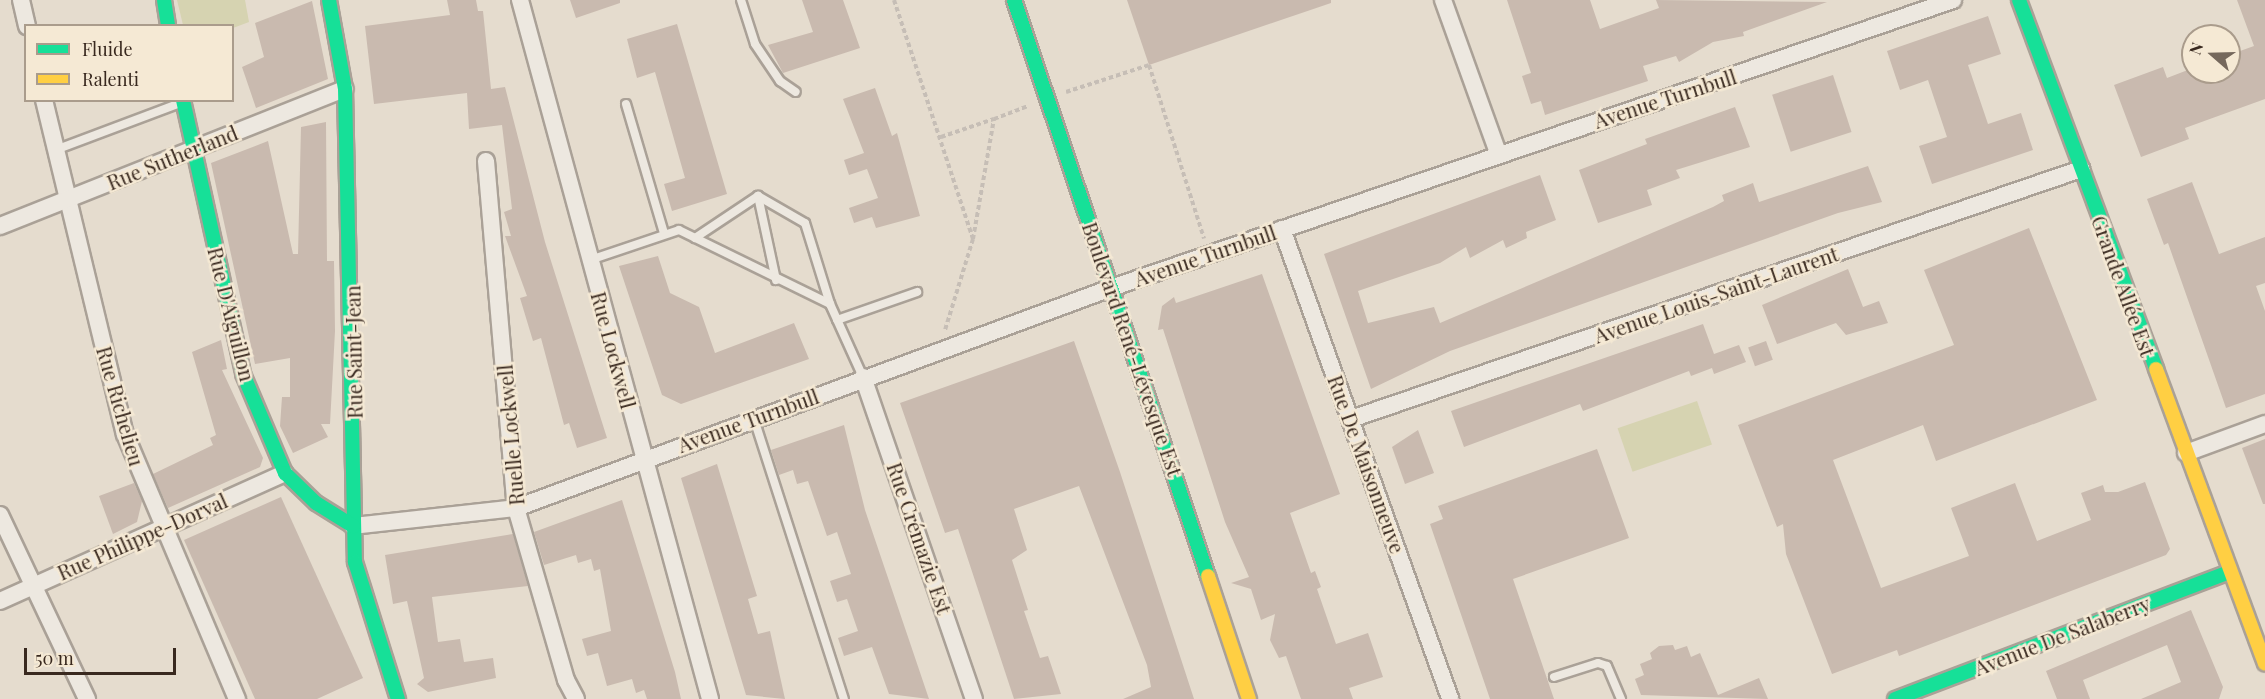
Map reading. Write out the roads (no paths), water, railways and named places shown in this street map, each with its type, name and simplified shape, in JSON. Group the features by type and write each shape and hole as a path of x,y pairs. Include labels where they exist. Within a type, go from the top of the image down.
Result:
{"main road":[{"path":"164,0 168,24"},
{"name":"Rue Saint-Jean","path":"329,0 345,89 353,526 365,605 398,699"},
{"name":"Boulevard René-Lévesque Est","path":"1014,0 1051,97 1249,699"},
{"name":"Grande Allée Est","path":"2019,0 2265,663"},
{"name":"Rue D'Aiguillon","path":"183,102 243,374 285,473 316,503 353,526"},
{"name":"Avenue De Salaberry","path":"1895,699 2230,572"}],"street":[{"path":"21,0 27,24"},
{"name":"Rue Lockwell","path":"520,0 710,699"},
{"path":"1443,0 1498,153"},
{"name":"Avenue Turnbull","path":"353,526 516,507 863,377 936,355 1112,288 1498,153 1953,0"},
{"name":"Rue Sutherland","path":"0,226 345,89"},
{"name":"Rue Richelieu","path":"44,102 66,200 125,434 161,527 237,699"},
{"name":"Ruelle Lockwell","path":"486,161 516,507 566,680 576,699"},
{"name":"Avenue Louis-Saint-Laurent","path":"1351,419 2081,169"},
{"name":"Rue De Maisonneuve","path":"1282,229 1450,699"},
{"name":"Rue Crémazie Est","path":"863,377 974,699"},
{"path":"2186,453 2265,424"},
{"name":"Rue Philippe-Dorval","path":"0,601 285,473"},
{"path":"0,515 87,699"}],"lane":[{"path":"741,0 755,44 780,81 796,92"},
{"path":"55,150 180,102"},
{"path":"626,104 664,233"},
{"path":"695,238 758,196"},
{"path":"758,196 776,280"},
{"path":"758,196 805,223 830,304 863,377"},
{"path":"590,260 664,233 679,230 776,280 830,304"},
{"path":"837,320 917,292"},
{"path":"754,418 844,699"},
{"path":"1554,677 1599,663 1607,666 1621,699"}]}
